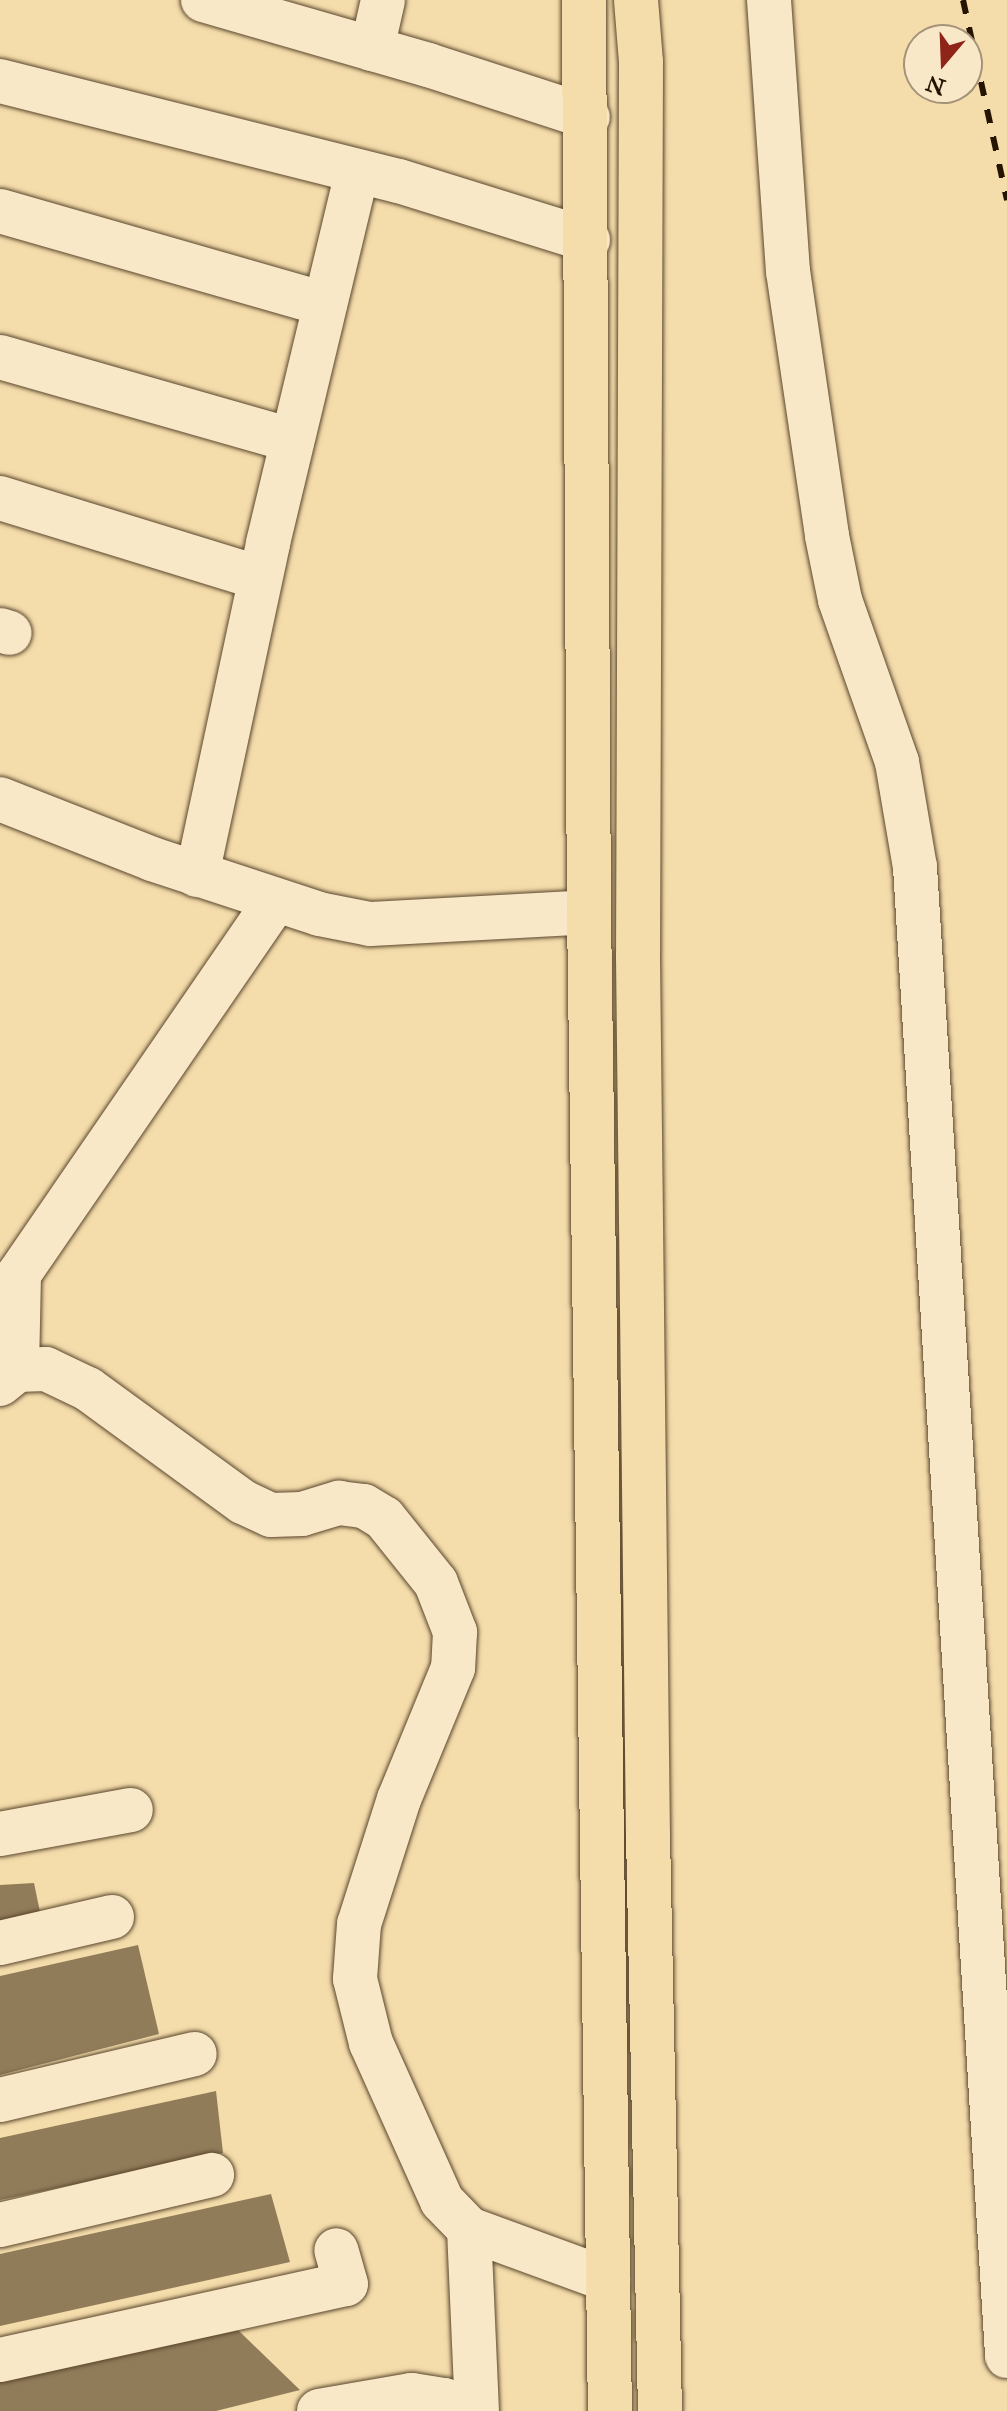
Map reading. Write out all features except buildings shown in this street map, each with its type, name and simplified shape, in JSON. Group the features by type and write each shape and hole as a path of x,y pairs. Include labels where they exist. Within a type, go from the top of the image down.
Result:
{"main road":[{"path":"584,0 588,117 589,912 610,2411"},
{"path":"636,0 641,62 638,957 648,1835 660,2411"}],"street":[{"path":"203,0 588,117"},
{"path":"372,49 383,0"},
{"path":"769,0 788,271 827,536 840,600 897,762 915,867 1007,2356"},
{"path":"0,81 357,171 588,240"},
{"path":"197,875 260,578 357,171"},
{"path":"0,211 325,304"},
{"path":"0,357 292,440"},
{"path":"0,498 260,578"},
{"path":"0,799 275,902 370,924 589,912"},
{"path":"275,902 19,1274 9,1377 46,1369 88,1389 243,1502 271,1515 302,1514 339,1503 364,1506 384,1518 436,1583 455,1632 453,1668 378,1857 359,1924 355,1979 371,2043 442,2201 469,2229 608,2280"},
{"path":"0,1834 131,1810"},
{"path":"0,1943 112,1917"},
{"path":"0,2100 195,2054"},
{"path":"0,2225 212,2175"},
{"path":"319,2411 412,2395 444,2400 476,2411 469,2229"},
{"path":"0,2360 346,2284 336,2250"}],"railway":[{"path":"963,0 1007,200"}]}
